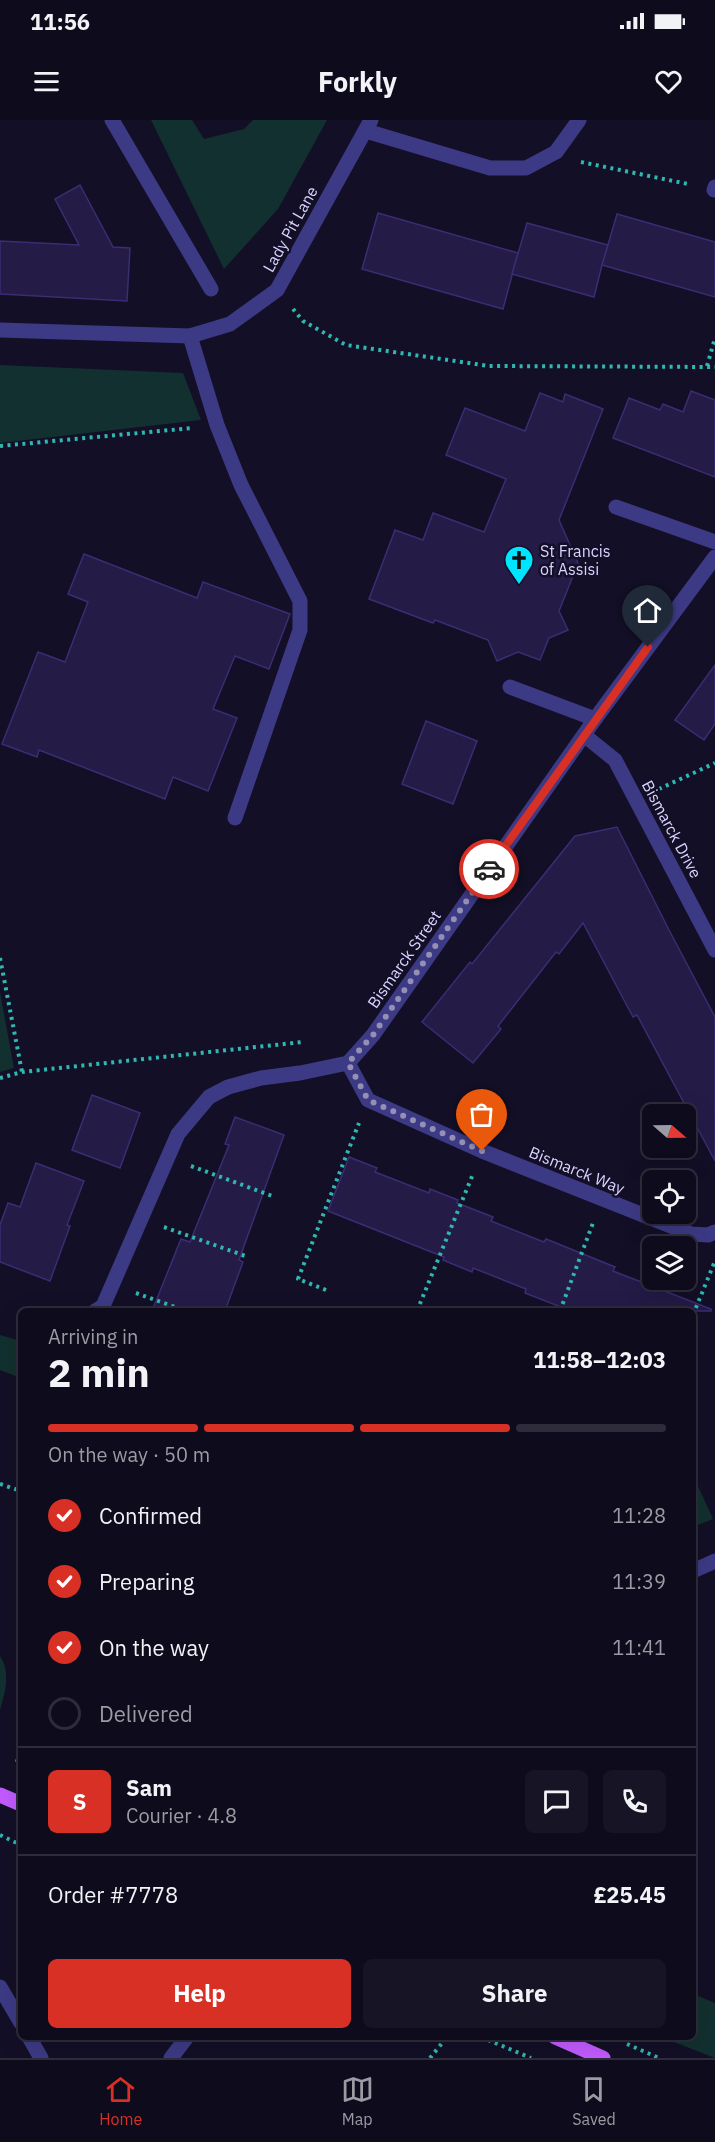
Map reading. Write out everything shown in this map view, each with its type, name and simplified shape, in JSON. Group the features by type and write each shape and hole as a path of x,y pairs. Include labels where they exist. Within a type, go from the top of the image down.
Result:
{"main road":[{"path":"0,1794 18,1803"},
{"path":"562,2040 603,2058"}],"street":[{"path":"112,120 211,289"},
{"path":"368,125 490,168 526,168 555,152 579,120"},
{"name":"Lady Pit Lane","path":"0,330 190,336 230,324 277,290 368,125"},
{"path":"190,336 217,425 241,485 300,601 300,630 235,818"},
{"path":"616,507 715,542"},
{"name":"Bismarck Street","path":"348,1063 373,1035 595,719 715,557"},
{"path":"510,687 595,719"},
{"name":"Bismarck Drive","path":"584,735 615,760 715,950"},
{"path":"100,1308 103,1306 177,1134 209,1097 228,1087 261,1078 348,1063 368,1100"},
{"name":"Bismarck Way","path":"368,1100 482,1151 691,1234 708,1236 715,1232"},
{"path":"696,1570 715,1561"},
{"path":"0,1986 18,2018"},
{"path":"31,2040 41,2058"},
{"path":"171,2058 185,2040"}],"path":[{"path":"555,152 571,160 715,189"},
{"path":"277,290 303,321 346,345 489,366 715,367"},
{"path":"707,366 715,338"},
{"path":"0,446 217,425"},
{"path":"636,800 715,763"},
{"path":"0,958 22,1072"},
{"path":"0,1078 22,1072 314,1041"},
{"path":"326,1290 298,1279 368,1100"},
{"path":"418,1308 482,1151"},
{"path":"168,1158 275,1197"},
{"path":"561,1308 602,1199"},
{"path":"141,1218 249,1257"},
{"path":"696,1308 715,1260"},
{"path":"112,1284 178,1308"},
{"path":"0,1484 18,1490"},
{"path":"0,1835 18,1844"},
{"path":"430,2058 445,2040"},
{"path":"488,2040 531,2058"},
{"path":"620,2041 659,2058"}],"green space":[{"path":"151,120 192,120 204,139 244,129 253,120 327,120 278,209 224,269"},
{"path":"0,365 183,373 201,420 0,443"},
{"path":"0,992 14,1068 0,1072"},
{"path":"0,1335 18,1340 18,1377 0,1370"},
{"path":"696,1482 713,1519 696,1526"},
{"path":"0,1656 6,1676 0,1710"},
{"path":"696,1995 715,2003 715,2058 669,2040 696,2040"}],"building":[{"path":"80,185 113,247 130,248 127,301 0,294 0,241 79,245 55,199"},
{"path":"378,213 518,253 503,309 362,269"},
{"path":"617,214 715,242 715,297 602,265 594,297 512,274 527,223 608,245"},
{"path":"691,391 715,400 715,477 613,438 629,398 660,410 663,404 683,412"},
{"path":"540,393 563,402 565,394 603,409 559,520 582,572 573,576 559,611 568,630 549,638 540,660 518,652 497,661 488,640 435,620 433,623 369,599 395,530 423,540 433,513 484,532 506,479 446,455 465,408 525,431"},
{"path":"84,554 197,598 203,582 290,614 269,669 235,656 213,709 237,718 208,791 173,777 165,799 39,750 37,757 2,744 38,652 65,662 88,602 68,594"},
{"path":"715,665 715,724 704,740 675,720"},
{"path":"426,721 477,741 453,804 402,784"},
{"path":"617,827 715,1017 715,1161 696,1125 696,1104 685,1104 637,1015 633,1017 583,923 559,954 556,952 498,1026 501,1029 473,1063 422,1022 575,836"},
{"path":"92,1095 140,1113 120,1168 72,1150"},
{"path":"235,1117 284,1135 239,1260 243,1262 226,1308 153,1308 181,1239 190,1242 229,1145 225,1144"},
{"path":"349,1157 377,1168 375,1172 429,1193 430,1189 458,1200 457,1203 493,1217 491,1221 544,1242 546,1239 615,1267 613,1271 642,1282 642,1290 662,1290 711,1309 711,1311 696,1311 696,1308 563,1308 525,1293 526,1289 473,1268 472,1272 443,1260 444,1257 328,1211"},
{"path":"36,1163 84,1181 67,1225 70,1226 50,1281 0,1262 0,1225 8,1203 20,1207"}],"way so far":[{"path":"482,1151 368,1100 348,1063 373,1035 489,869"}],"place":[{"name":"St Francis of Assisi","path":"519,586"}],"route":[{"path":"489,869 648,647"}]}
